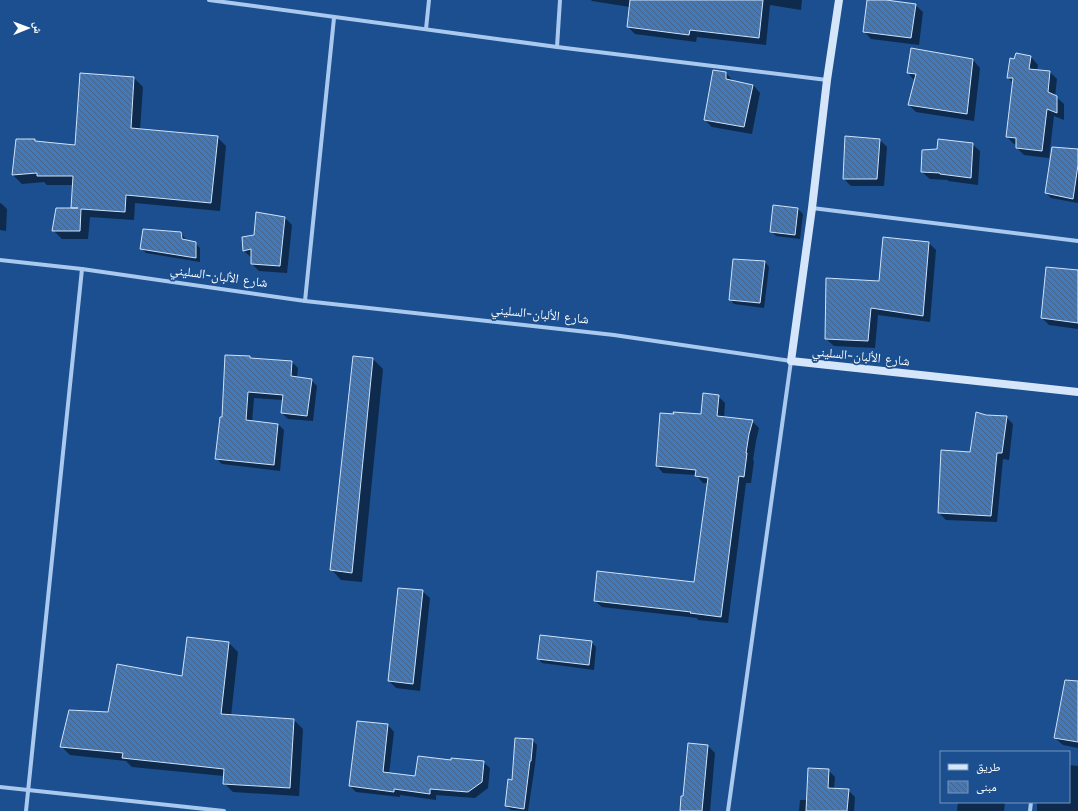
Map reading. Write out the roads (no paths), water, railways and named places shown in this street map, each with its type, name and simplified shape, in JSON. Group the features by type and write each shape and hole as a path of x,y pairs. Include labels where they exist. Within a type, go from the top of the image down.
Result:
{"street":[{"path":"208,0 557,47 827,80"},
{"path":"426,29 429,0"},
{"path":"557,47 560,0"},
{"path":"728,811 812,208 838,0"},
{"path":"305,301 334,18"},
{"path":"812,208 1078,241"},
{"name":"شارع الألبان-السليني","path":"0,260 82,269 305,301 614,334 791,361 1078,392"},
{"path":"26,811 82,269"},
{"path":"0,787 224,811"}]}
